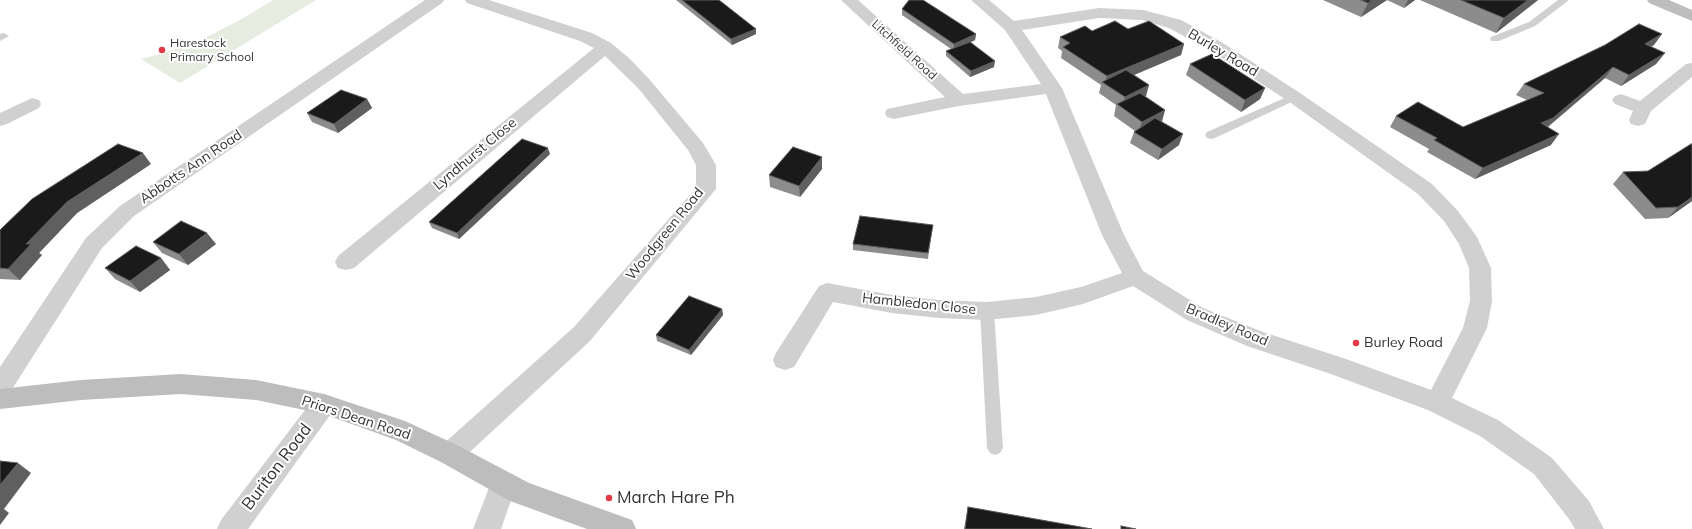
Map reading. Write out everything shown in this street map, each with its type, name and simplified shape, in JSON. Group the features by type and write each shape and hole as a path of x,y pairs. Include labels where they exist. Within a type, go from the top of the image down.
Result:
{"street":[{"name":"Abbotts Ann Road","path":"0,387 94,243 127,211 436,0"},
{"name":"Woodgreen Road","path":"450,454 582,334 706,189 706,165 696,147 644,84 623,62 604,47 586,37 473,0"},
{"name":"Litchfield Road","path":"849,0 959,100"},
{"path":"979,0 1011,26 1053,88 1113,235 1135,277"},
{"path":"1655,0 1692,16"},
{"name":"Burley Road","path":"1011,26 1099,13 1142,15 1175,24 1217,47 1294,97 1425,189 1451,216 1469,242 1480,268 1481,301 1475,328 1437,403"},
{"name":"Lyndhurst Close","path":"346,262 604,47"},
{"path":"1621,100 1641,114 1692,68"},
{"path":"894,113 959,100 1053,88"},
{"path":"0,120 32,104"},
{"name":"Hambledon Close","path":"784,360 827,292 892,304 940,309 987,311 1036,306 1083,295 1135,277"},
{"name":"Bradley Road","path":"1135,277 1195,314 1255,338 1337,366 1437,403 1490,428 1543,466 1579,510 1590,529"},
{"name":"Priors Dean Road","path":"0,399 81,390 181,384 256,390 324,404 405,432 450,454 520,492 622,529"},
{"name":"Buriton Road","path":"231,529 324,404"},
{"path":"487,529 504,483"}],"lane":[{"path":"1495,39 1532,24 1564,0"},
{"path":"1210,135 1294,97"},
{"path":"987,311 995,448"}],"shaded area":[{"path":"273,0 316,0 180,83 141,59 164,53 201,40 240,20"}],"building":[{"path":"682,0 719,0 756,29 731,39"},
{"path":"909,0 923,0 976,34 954,44 902,9"},
{"path":"1361,0 1372,0 1368,3"},
{"path":"1461,0 1528,0 1504,18"},
{"path":"1115,21 1128,29 1149,21 1184,44 1107,76 1063,47 1070,43 1060,37 1085,26 1092,31"},
{"path":"1639,24 1662,34 1645,44 1665,53 1629,75 1613,67 1553,118 1541,123 1559,134 1483,168 1434,140 1437,138 1396,116 1418,102 1463,127 1544,93 1524,84 1605,45"},
{"path":"970,42 995,61 971,71 946,51"},
{"path":"1212,54 1265,88 1245,100 1190,64"},
{"path":"1126,70 1149,85 1125,97 1102,82"},
{"path":"341,90 367,99 334,124 307,113"},
{"path":"1140,93 1165,110 1142,122 1117,104"},
{"path":"1155,118 1183,134 1162,149 1134,132"},
{"path":"522,139 548,148 457,233 429,222"},
{"path":"118,144 143,153 67,202 26,244 31,244 8,269 0,268 0,230 32,199"},
{"path":"1691,144 1692,197 1678,207 1656,208 1623,172 1648,171"},
{"path":"793,147 822,157 799,186 769,175"},
{"path":"860,216 933,225 928,253 853,244"},
{"path":"181,221 207,233 179,254 153,242"},
{"path":"136,246 161,258 130,281 105,268"},
{"path":"689,296 722,309 689,350 656,335"},
{"path":"0,461 18,463 0,485"},
{"path":"968,507 1092,529 965,529"},
{"path":"1121,526 1136,529 1121,529"}],"place":[{"name":"Harestock Primary School","path":"162,50"},
{"name":"Burley Road","path":"1356,343"},
{"name":"March Hare Ph","path":"609,498"}]}
